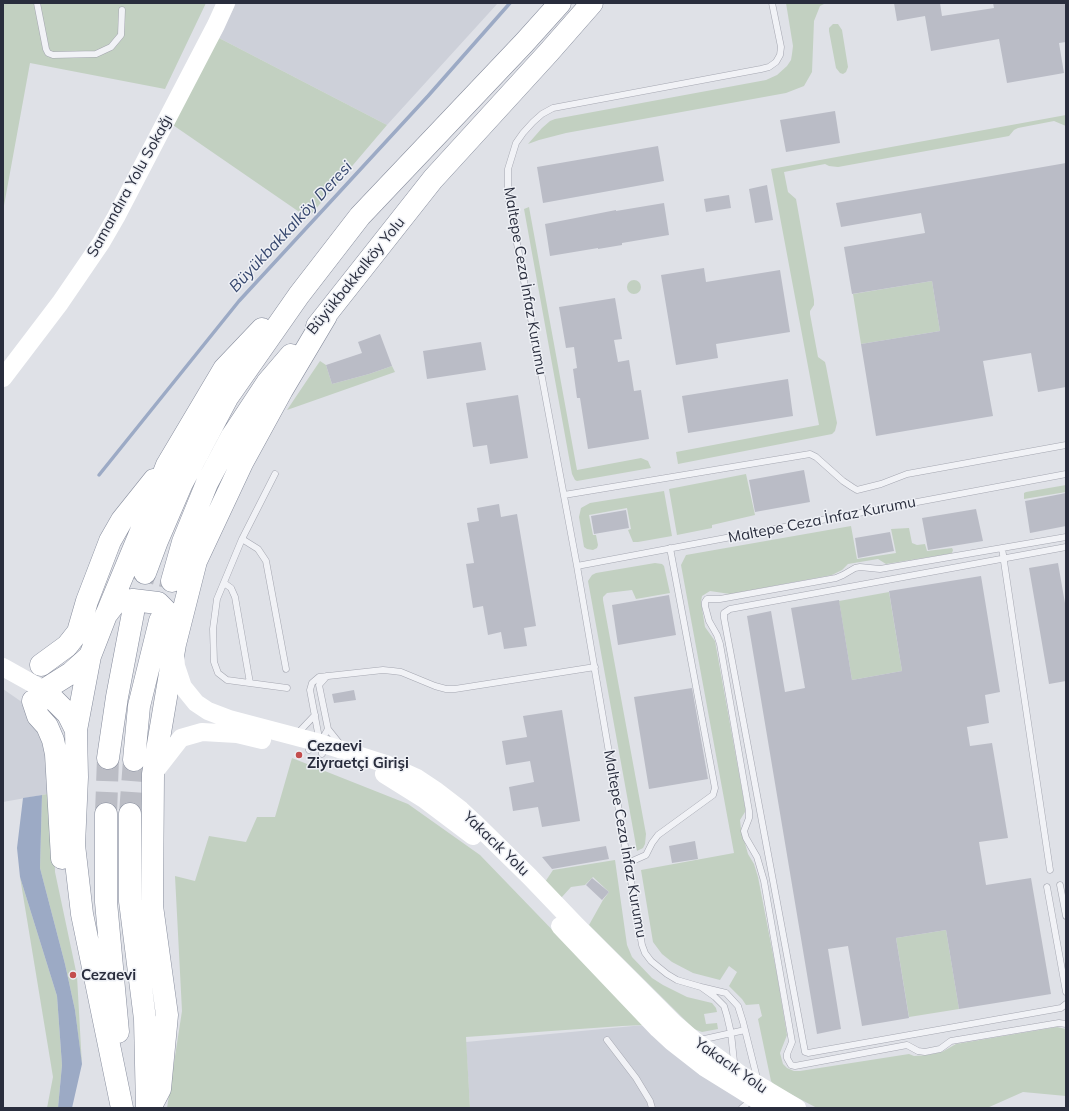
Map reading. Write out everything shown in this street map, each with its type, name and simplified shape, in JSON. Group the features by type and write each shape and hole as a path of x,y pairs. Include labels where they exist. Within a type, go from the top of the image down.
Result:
{"highway":[{"name":"Büyükbakkalköy Yolu","path":"145,573 182,483 227,398 299,295 360,216 560,3"},
{"name":"Büyükbakkalköy Yolu","path":"172,581 183,542 207,482 232,436 267,383 326,316 433,179 592,3"},
{"path":"41,665 67,646 78,632 87,601 110,541 122,520 166,465 224,369 253,338 299,295"},
{"path":"150,1108 160,1089 167,1015 152,906 153,774 174,644 196,561 242,463 282,390 326,316"},
{"path":"123,1108 82,914 74,845 77,777 76,730 90,656 144,524 166,465"},
{"path":"106,615 116,602 132,600 158,603 169,614 174,644"},
{"path":"108,758 117,697 133,613"},
{"path":"134,760 139,706 160,621"},
{"path":"39,695 90,656"},
{"path":"39,695 68,714 76,730"},
{"path":"39,695 38,716 47,726 53,740 56,754 63,874 71,897 82,914"},
{"path":"77,777 86,794 99,807 117,810 137,802 145,793 153,774"},
{"path":"106,814 106,902 116,1006 123,1108"},
{"path":"130,814 130,901 144,1019 147,1108"}],"main road":[{"name":"Samandıra Yolu Sokağı","path":"3,378 60,303 101,243 116,218 226,3"},
{"name":"Yakacık Yolu","path":"174,644 176,666 183,687 196,703 208,711 229,719 346,751 386,764 416,778 461,810 530,877 674,1023 695,1041 735,1070 749,1096 797,1108"},
{"path":"3,667 39,695"},
{"name":"Yakacık Yolu","path":"153,774 181,738 202,732 237,734 320,744 375,770 418,794 468,831 658,1029 704,1066 770,1108"}],"lane":[{"path":"37,3 46,49 48,53 53,55 96,54 111,47 121,35 122,10"},
{"name":"Maltepe Ceza İnfaz Kurumu","path":"749,1096 745,1030 741,1014 733,1000 726,993 677,980 667,974 651,961 645,953 642,944 577,566 508,195 508,169 516,143 523,133 542,114 553,108 769,67 776,62 780,55 781,47 772,3"},
{"path":"564,495 810,454 816,457 852,488 857,490 881,484 907,474 1066,446"},
{"path":"275,474 242,539 217,599 213,629 214,666 218,673 224,678 287,688"},
{"name":"Maltepe Ceza İnfaz Kurumu","path":"577,566 1066,474"},
{"path":"1066,537 880,569 860,567 836,578 720,599 707,599 705,602 709,621 720,644 749,811 749,818 744,831 746,838 759,862 764,881 792,1042 787,1054 787,1058 791,1065 795,1066 907,1046 918,1051 925,1052 940,1049 951,1041 1059,1023 1066,1024"},
{"path":"242,539 258,549 266,561 286,669"},
{"path":"1066,547 730,609 724,613 805,1052 808,1053 1046,1011 1061,1008 1066,1004"},
{"path":"628,863 646,855 652,842 658,835 713,795 716,788 670,548"},
{"path":"1002,548 1050,870"},
{"path":"224,583 231,588 236,597 250,683"},
{"path":"320,744 310,686 314,680 319,678 383,670 401,672 435,686 446,689 455,689 595,667"},
{"path":"320,744 319,685 327,676"},
{"path":"295,737 315,715"},
{"path":"1060,885 1066,916"},
{"path":"1047,886 1066,992"},
{"name":"Maltepe Ceza İnfaz Kurumu","path":"701,987 716,997 724,1006 728,1016 731,1033 735,1070"},
{"path":"695,1041 745,1030"},
{"path":"607,1040 636,1078 650,1101 652,1108"}],"shaded area":[{"path":"236,3 498,3 387,125 219,38"},
{"path":"3,689 32,709 49,748 53,793 3,802"},
{"path":"644,1025 749,1107 470,1108 466,1042"}],"green space":[{"path":"3,3 206,3 165,89 30,63 3,211"},
{"path":"786,3 826,3 820,6 814,21 812,72 804,86 786,93 566,133 528,144 542,128 550,121 555,119 766,80 777,75 791,60 793,46"},
{"path":"833,24 838,24 842,30 848,67 846,72 843,74 836,68 829,31 829,28"},
{"path":"219,38 387,125 308,218 170,123"},
{"path":"1066,115 1066,126 1054,121 1018,128 1009,136 838,167 825,164 784,172 788,192 796,199 814,300 814,305 810,311 810,314 818,357 825,362 826,366 837,423 835,431 832,434 678,464 676,452 819,425 771,169"},
{"path":"529,207 577,470 641,458 648,461 651,468 577,481 572,474 524,209"},
{"path":"631,280 637,280 641,284 641,290 637,294 631,294 627,290 627,284"},
{"path":"932,281 940,331 861,344 853,294"},
{"path":"320,361 326,365 332,384 392,366 395,372 287,410"},
{"path":"746,474 755,515 712,525 712,528 677,535 669,489"},
{"path":"1066,485 1066,492 1024,499 1024,493 1026,492"},
{"path":"664,491 672,536 633,542 628,530 631,529 627,508 589,515 593,535 596,535 598,545 597,548 593,550 584,547 579,517 581,508 590,503"},
{"path":"851,526 857,559 896,553 891,529 909,528 912,543 917,545 925,544 927,551 952,548 953,550 952,553 948,554 886,564 878,559 848,564 842,570 832,575 730,594 710,591 702,596 701,602 705,627 715,641 745,807 745,812 740,820 741,829 748,854 754,864 758,877 777,975 787,1035 780,1053 783,1064 787,1068 794,1071 800,1071 909,1054 914,1056 928,1055 942,1052 956,1044 1057,1027 1066,1029 1066,1096 1023,1092 987,1108 817,1108 775,1086 771,1081 758,1019 762,1016 759,1004 746,1005 729,986 737,972 729,966 720,980 693,973 672,962 662,954 653,942 641,870 734,853 681,565 686,555"},
{"path":"655,563 662,564 664,566 670,593 636,599 632,590 607,593 603,597 646,834 643,848 637,851 588,581 592,575 596,573"},
{"path":"889,592 902,671 852,680 839,601"},
{"path":"292,758 408,804 480,855 644,1025 466,1037 470,1108 167,1108 182,1011 175,876 195,881 209,836 246,842 257,817 275,817"},
{"path":"53,793 55,872 77,976 82,1066 75,1010 65,964 40,868 42,795"},
{"path":"615,860 627,945 632,957 652,978 663,985 687,997 712,1003 717,1012 704,1014 706,1024 717,1023 718,1029 702,1032 694,1029 589,925 609,892 593,877 585,885 571,887 561,898 545,882 553,870"},
{"path":"20,877 57,996 62,1065 58,1108 47,1108 53,1077"},
{"path":"946,930 959,1009 909,1017 896,938"}],"water":[{"path":"42,795 40,868 65,964 75,1010 82,1064 72,1108 58,1108 62,1065 57,996 20,877 17,848 23,798"}],"building":[{"path":"894,3 940,3 942,16 994,8 993,3 1066,3 1066,42 1059,43 1064,73 1007,83 999,39 931,51 925,16 897,21"},
{"path":"835,111 840,143 786,152 780,120"},
{"path":"658,146 664,181 543,203 537,167"},
{"path":"1066,163 1066,387 1038,392 1031,353 983,361 993,416 876,436 861,344 940,331 932,281 852,294 844,247 925,233 921,213 841,227 836,203"},
{"path":"767,185 773,220 755,223 749,189"},
{"path":"729,195 731,208 706,212 704,199"},
{"path":"664,203 669,235 622,243 622,245 550,256 545,224 616,210"},
{"path":"704,268 706,282 780,270 790,332 716,344 718,358 676,365 661,275"},
{"path":"615,298 622,339 614,340 618,362 629,360 634,391 641,390 649,439 588,449 580,398 577,398 573,369 577,368 574,347 566,348 559,307"},
{"path":"380,334 392,366 332,384 326,365 362,353 358,342"},
{"path":"481,342 486,370 427,379 423,351"},
{"path":"788,379 793,416 688,433 682,396"},
{"path":"518,395 528,458 490,464 487,445 473,447 466,403"},
{"path":"804,470 810,502 755,512 749,480"},
{"path":"1066,493 1066,526 1030,533 1025,501"},
{"path":"499,504 501,517 517,514 536,626 524,628 527,646 504,649 501,632 488,635 483,606 473,608 466,564 474,563 467,523 479,521 477,508"},
{"path":"976,509 983,541 928,550 922,518"},
{"path":"626,510 629,528 594,534 591,516"},
{"path":"890,532 894,551 858,558 855,538"},
{"path":"1058,563 1066,609 1066,681 1049,684 1029,568"},
{"path":"981,576 1000,692 985,695 989,723 967,727 970,746 992,743 1008,838 979,842 986,885 1031,878 1051,994 959,1009 946,930 896,938 909,1018 862,1026 848,946 828,949 841,1029 817,1034 747,616 771,611 785,692 805,688 791,608 839,600 852,680 902,671 889,591"},
{"path":"669,595 676,635 618,645 612,605"},
{"path":"692,688 708,779 649,789 634,697"},
{"path":"354,690 356,700 334,703 332,694"},
{"path":"562,710 580,821 542,827 538,807 513,811 509,787 534,782 530,761 506,765 502,741 527,737 523,716"},
{"path":"695,841 698,859 672,863 669,846"},
{"path":"606,846 609,859 552,869 542,857"},
{"path":"592,878 609,892 602,900 586,885"}],"waterway":[{"name":"Büyükbakkalköy Deresi","path":"99,475 239,301 428,96 510,3"}],"tunnel":[{"path":"133,613 145,573"},
{"path":"160,621 172,581"},
{"path":"106,814 108,758"},
{"path":"130,814 134,760"}],"place":[{"name":"Cezaevi Ziyraetçi Girişi","path":"299,755"},
{"name":"Cezaevi","path":"73,975"}]}
